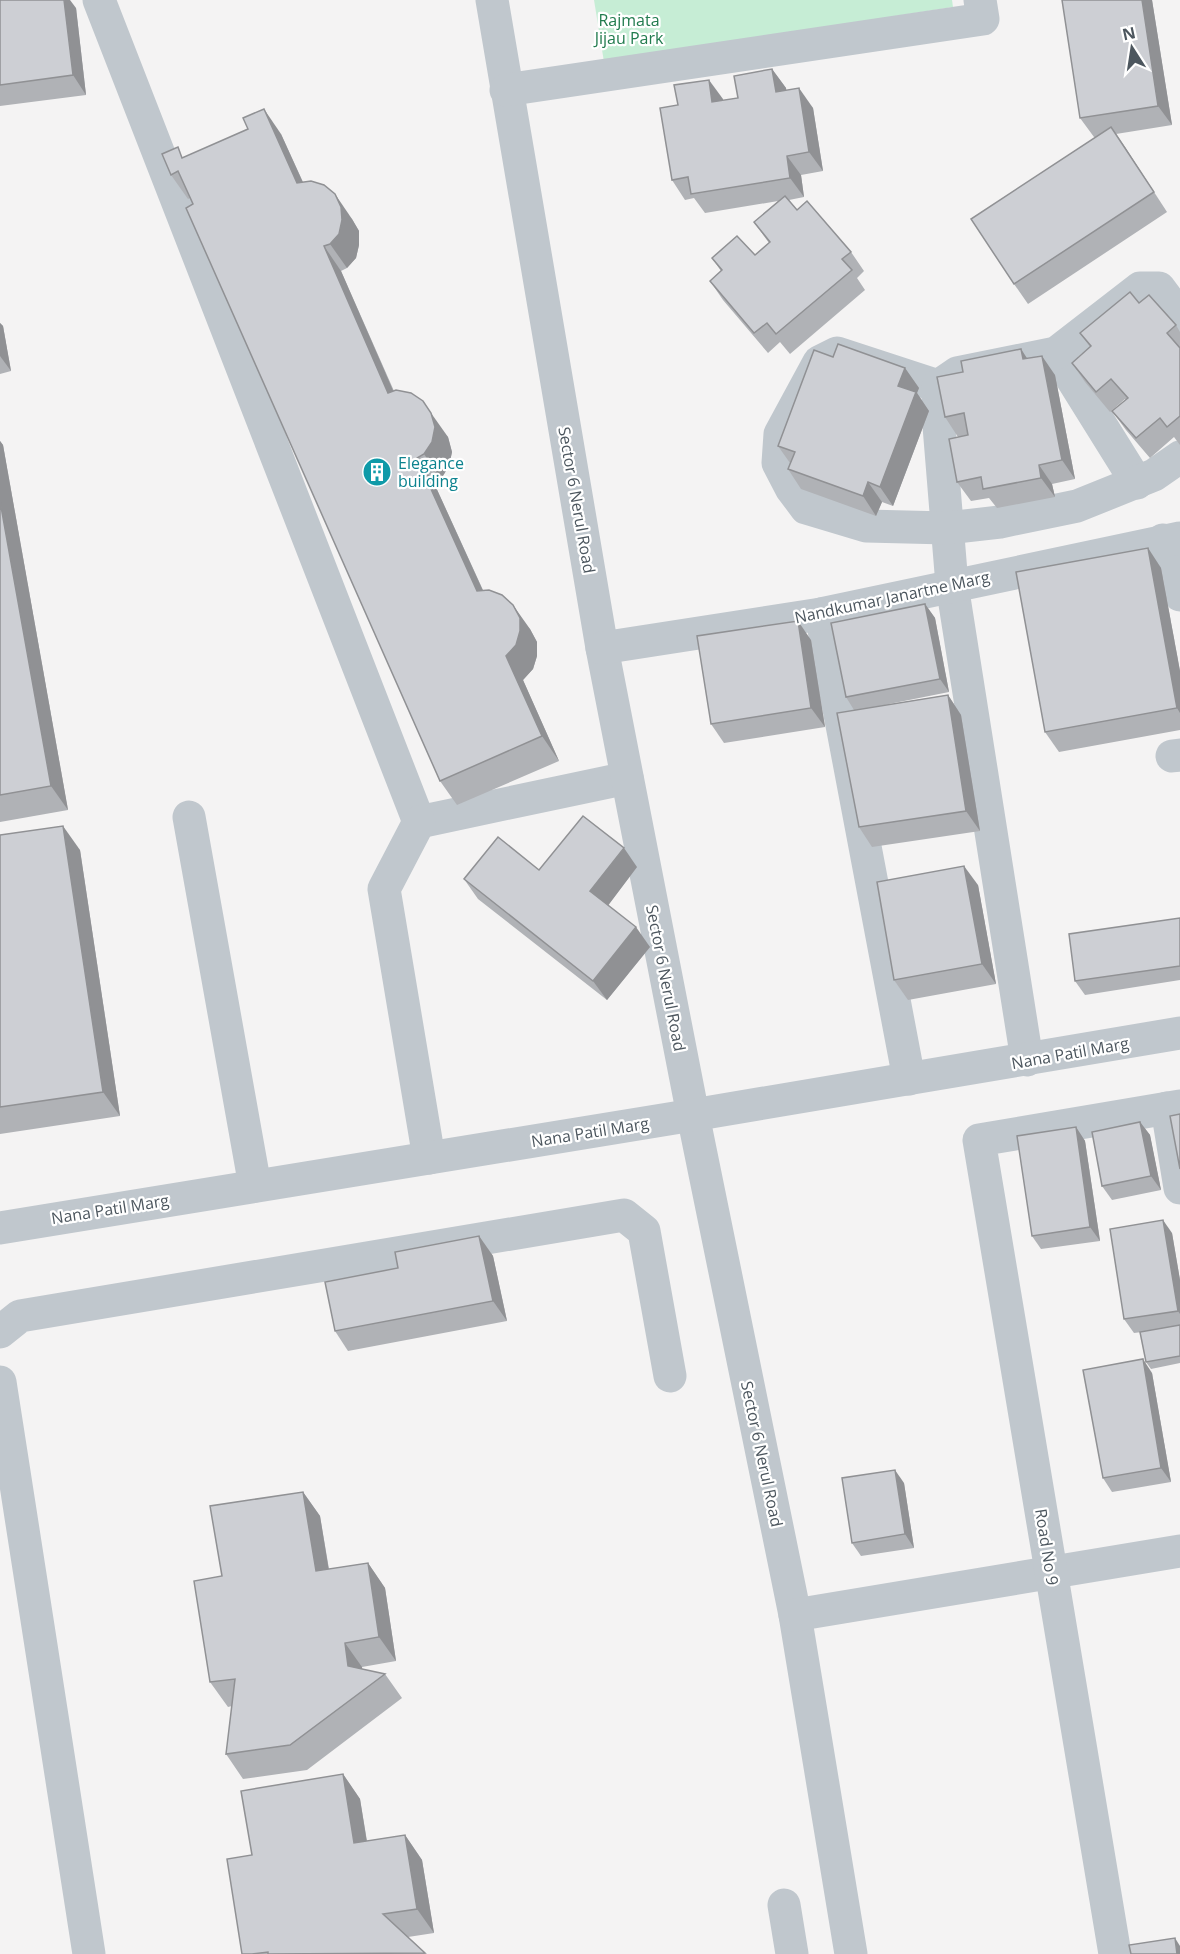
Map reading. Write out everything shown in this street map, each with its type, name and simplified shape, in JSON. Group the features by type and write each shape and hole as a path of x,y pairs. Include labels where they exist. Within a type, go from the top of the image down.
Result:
{"street":[{"path":"99,0 419,822 384,890 429,1158"},
{"name":"Sector 6 Nerul Road","path":"492,0 602,648 693,1115 795,1616 851,1954"},
{"path":"506,90 983,19 980,0"},
{"path":"938,386 957,373 1056,353 1140,288 1159,288 1180,316"},
{"path":"938,386 837,353 819,362 780,434 778,464 791,488 806,508 866,526 947,528 1000,522 1077,506 1154,475 1180,457"},
{"path":"1056,353 1137,483"},
{"path":"938,386 938,414 952,585 1027,1060"},
{"path":"1172,539 1180,595"},
{"name":"Nandkumar Janartne Marg","path":"602,648 821,614 1172,539"},
{"path":"821,614 909,1078"},
{"path":"419,822 627,777"},
{"path":"189,817 255,1186"},
{"name":"Nana Patil Marg","path":"0,1228 1180,1033"},
{"path":"1174,1107 1180,1188"},
{"name":"Road No 9","path":"1115,1954 979,1140 1174,1107"},
{"path":"0,1332 20,1316 624,1215 644,1231 670,1376"},
{"path":"0,1382 89,1954"},
{"path":"795,1616 1180,1551"},
{"path":"784,1905 792,1954"}],"green space":[{"name":"Rajmata Jijau Park","path":"594,0 952,0 953,7 604,62"}],"building":[{"path":"0,0 64,0 73,75 0,85"},
{"path":"1062,0 1142,0 1158,106 1080,118"},
{"path":"772,69 776,92 799,88 809,152 787,156 790,178 691,194 688,177 672,180 660,108 678,105 674,85 709,80 712,102 738,98 734,76"},
{"name":"Elegance building","path":"264,109 297,183 311,181 324,185 335,194 341,207 342,220 339,234 330,244 324,246 388,393 396,390 411,393 423,401 431,413 435,427 432,442 424,454 417,458 477,591 489,590 502,595 513,605 520,618 520,631 516,645 506,656 542,736 440,781 186,208 193,204 178,171 171,175 162,154 178,147 182,158 248,129 243,118"},
{"path":"1111,127 1154,192 1014,284 971,219"},
{"path":"785,196 797,210 807,201 851,252 842,259 852,270 776,334 767,323 754,333 710,281 722,270 712,258 737,236 755,255 770,242 754,222"},
{"path":"1130,292 1139,303 1149,295 1176,325 1167,333 1180,348 1180,416 1167,427 1160,418 1136,438 1112,411 1128,398 1111,379 1096,392 1072,363 1091,346 1080,333"},
{"path":"838,344 905,368 898,386 916,392 880,487 868,482 863,496 788,469 795,452 778,446 814,350 833,357"},
{"path":"1021,349 1023,359 1042,356 1062,460 1039,465 1041,478 983,489 981,477 957,482 949,439 968,435 964,413 945,417 937,377 963,372 961,361"},
{"path":"0,501 51,786 0,795"},
{"path":"1148,548 1177,708 1045,732 1016,572"},
{"path":"925,604 940,679 846,697 831,623"},
{"path":"798,621 811,708 711,724 697,636"},
{"path":"948,695 966,811 859,827 837,713"},
{"path":"583,816 624,848 590,891 636,927 593,981 464,879 498,837 539,870"},
{"path":"63,826 103,1092 0,1107 0,835"},
{"path":"964,866 982,964 894,980 877,882"},
{"path":"1180,918 1180,966 1075,981 1069,934"},
{"path":"1180,1114 1180,1169 1170,1116"},
{"path":"1140,1122 1151,1176 1102,1186 1092,1132"},
{"path":"1076,1127 1090,1227 1032,1236 1017,1136"},
{"path":"1163,1220 1178,1311 1124,1319 1110,1229"},
{"path":"479,1236 493,1301 335,1331 325,1282 398,1268 395,1252"},
{"path":"1180,1325 1180,1356 1146,1362 1140,1332"},
{"path":"1143,1359 1161,1468 1103,1478 1083,1370"},
{"path":"895,1470 905,1534 852,1543 842,1478"},
{"path":"303,1492 316,1571 368,1563 379,1637 345,1643 348,1666 385,1674 290,1745 226,1754 235,1679 210,1682 194,1581 222,1576 210,1506"},
{"path":"343,1774 354,1843 405,1835 417,1909 383,1914 425,1953 268,1954 268,1952 242,1954 227,1859 252,1855 241,1791"},
{"path":"1175,1938 1177,1954 1131,1954 1129,1945"}],"place":[{"name":"Elegance building","path":"377,472"}]}
